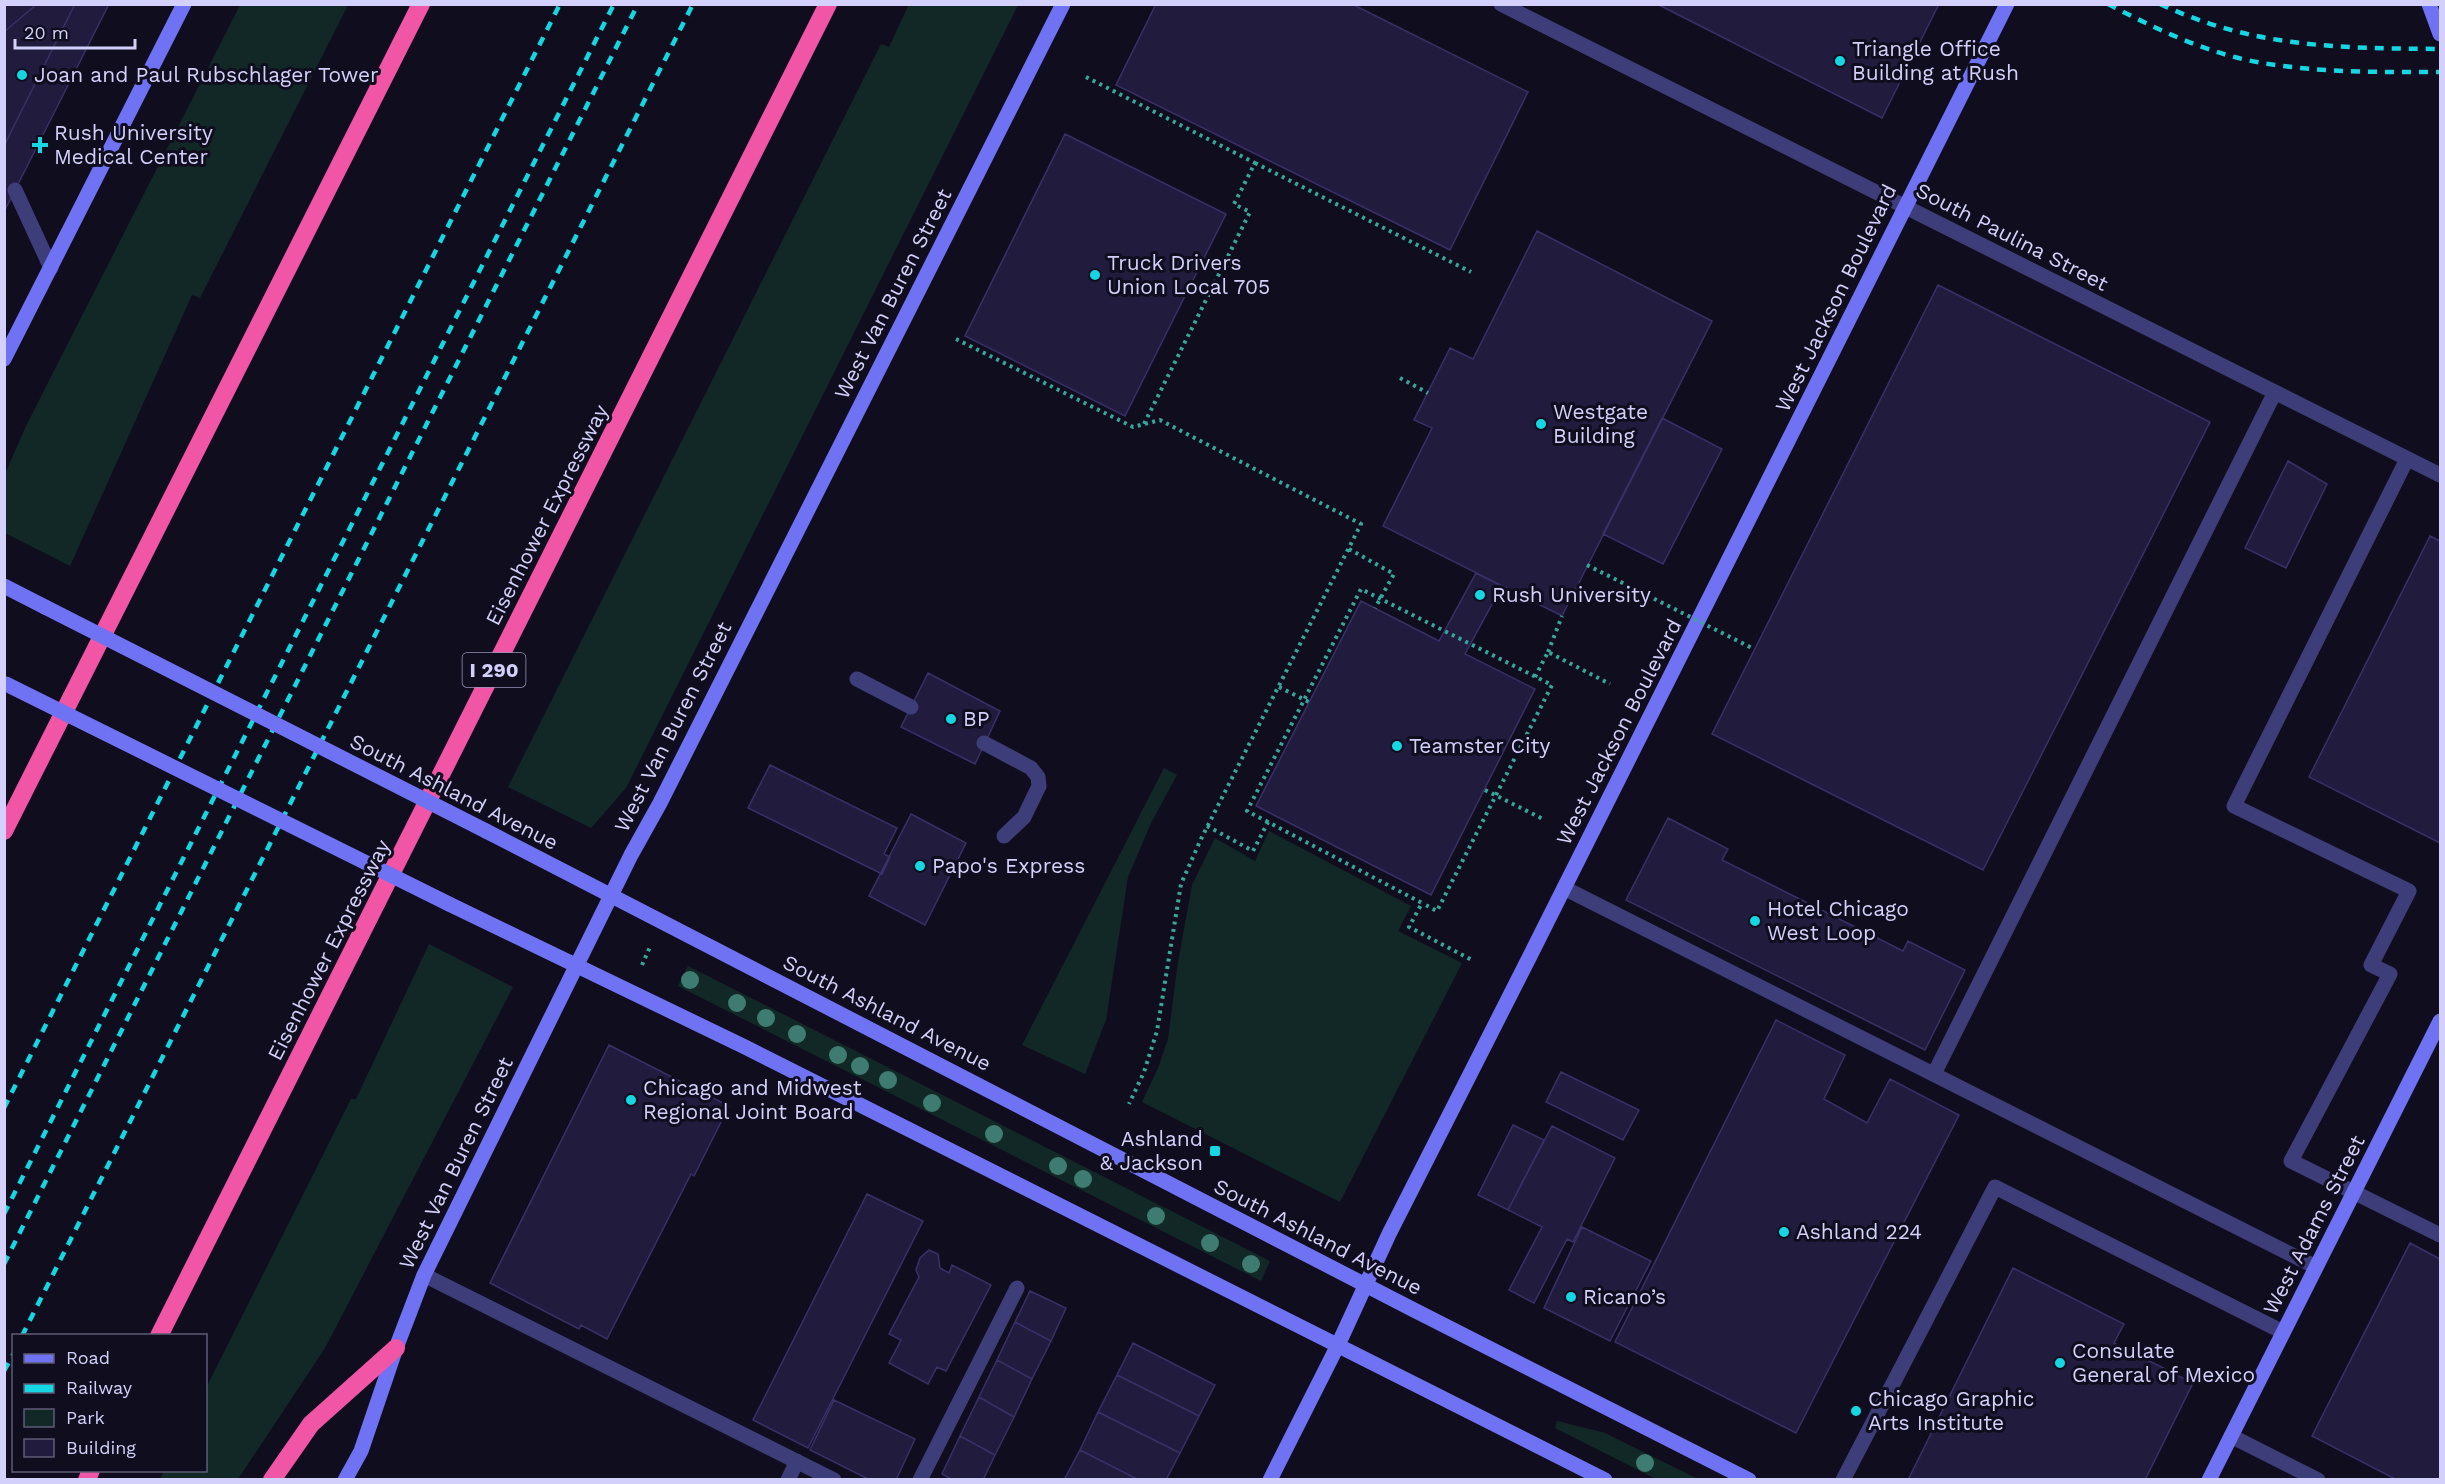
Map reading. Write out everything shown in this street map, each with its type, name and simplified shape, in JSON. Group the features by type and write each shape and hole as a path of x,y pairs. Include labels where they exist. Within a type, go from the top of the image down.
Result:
{"highway":[{"path":"4,831 421,4"},
{"name":"Eisenhower Expressway","path":"160,1334 828,4"},
{"path":"272,1479 311,1424 396,1348"}],"street":[{"path":"4,359 184,4"},
{"name":"West Van Buren Street","path":"345,1479 361,1451 424,1275 611,896 1063,4"},
{"name":"South Paulina Street","path":"1501,4 2440,475"},
{"name":"West Jackson Boulevard","path":"1270,1479 1338,1345 1364,1284 2007,4"},
{"path":"2429,4 2440,34"},
{"path":"15,190 51,268"},
{"path":"1934,1074 2275,392"},
{"path":"2407,459 2234,806 2409,891 2371,965 2390,974 2291,1161 2440,1235"},
{"name":"South Ashland Avenue","path":"4,586 486,831 1364,1284 1749,1479"},
{"path":"857,679 911,707"},
{"path":"5,683 449,904 576,966 629,989 1605,1479"},
{"path":"984,743 1031,768 1038,777 1038,786 1024,818 1004,836"},
{"path":"1564,888 2316,1267"},
{"name":"West Adams Street","path":"2209,1479 2440,1021"},
{"path":"1843,1479 1995,1187 2283,1332"},
{"path":"424,1275 834,1479"},
{"path":"920,1479 1017,1288"},
{"path":"2231,1436 2318,1479"},
{"path":"788,1479 797,1461"}],"path":[{"path":"1086,77 1471,272"},
{"path":"1144,424 1250,212 1234,204 1255,163"},
{"path":"956,339 1133,427 1160,420 1361,525 1207,826 1181,884 1157,1032 1144,1072 1129,1104"},
{"path":"1400,378 1428,393"},
{"path":"1348,549 1394,574 1375,608"},
{"path":"1587,565 1754,649"},
{"path":"1361,589 1380,599 1552,685 1437,911 1247,811 1361,589"},
{"path":"1534,676 1548,652 1562,616"},
{"path":"1548,652 1611,684"},
{"path":"1279,687 1310,702"},
{"path":"1485,790 1543,819"},
{"path":"1207,826 1253,851 1268,822"},
{"path":"1422,903 1409,927 1472,960"},
{"path":"640,968 651,946"}],"green space":[{"path":"909,4 1018,5 626,788 591,828 508,787 881,44 889,47"},
{"path":"240,5 348,5 200,298 192,295 70,566 5,533 5,474 26,426"},
{"path":"1164,768 1177,775 1151,823 1128,877 1106,1020 1085,1074 1022,1045"},
{"path":"1269,831 1411,906 1398,931 1462,963 1340,1202 1142,1102 1158,1068 1168,1039 1178,962 1192,885 1215,838 1255,861"},
{"path":"429,944 513,987 325,1348 238,1479 160,1479 164,1472 207,1472 207,1386 351,1099 356,1099"},
{"path":"688,966 1270,1261 1261,1281 678,986"},
{"path":"1557,1421 1605,1433 1698,1479 1656,1479 1555,1428"}],"building":[{"path":"4,4 37,4 4,32"},
{"name":"Joan and Paul Rubschlager Tower","path":"4,4 75,4 4,146"},
{"path":"75,4 109,4 4,212 4,146"},
{"path":"1156,4 1352,4 1528,92 1450,250 1116,85"},
{"name":"Triangle Office Building at Rush","path":"1657,4 1939,4 1882,118"},
{"name":"Truck Drivers Union Local 705","path":"1065,134 1226,214 1125,416 965,336"},
{"name":"Westgate Building","path":"1537,231 1712,321 1562,616 1383,526 1432,428 1414,420 1450,348 1473,359"},
{"path":"1938,285 2210,422 1983,870 1712,734"},
{"path":"1662,418 1722,449 1663,564 1603,534"},
{"path":"2288,461 2327,484 2286,568 2245,548"},
{"path":"2430,536 2440,541 2440,843 2309,777"},
{"name":"Teamster City","path":"1476,573 1502,586 1465,654 1535,689 1431,895 1256,806 1361,601 1439,641"},
{"name":"BP","path":"928,673 1000,711 975,764 901,727"},
{"path":"770,765 897,828 884,854 890,857 882,874 748,808"},
{"name":"Papo's Express","path":"911,814 966,843 925,925 869,896"},
{"name":"Hotel Chicago West Loop","path":"1668,818 1728,849 1722,860 1903,951 1908,941 1965,970 1925,1050 1626,900"},
{"name":"Ashland 224","path":"1776,1020 1845,1055 1824,1099 1867,1123 1890,1079 1959,1115 1796,1433 1615,1342"},
{"path":"609,1045 729,1106 694,1176 691,1174 607,1339 581,1325 579,1329 490,1283"},
{"path":"1561,1072 1639,1110 1623,1140 1546,1102"},
{"path":"1513,1125 1544,1140 1508,1210 1478,1195"},
{"path":"1552,1126 1615,1158 1573,1242 1567,1239 1534,1303 1509,1290 1542,1227 1508,1210"},
{"path":"867,1194 923,1221 808,1448 753,1420"},
{"path":"1582,1227 1651,1261 1610,1341 1544,1308"},
{"path":"2410,1243 2440,1259 2440,1480 2397,1480 2312,1436"},
{"path":"929,1250 938,1254 940,1268 949,1273 952,1265 991,1285 946,1371 937,1367 928,1384 889,1363 901,1340 889,1334 919,1277 916,1270 920,1258"},
{"name":"Consulate General of Mexico","path":"2013,1268 2124,1324 2114,1343 2193,1383 2145,1480 1908,1480"},
{"path":"1030,1291 1066,1308 1051,1341 1015,1322"},
{"path":"1015,1322 1051,1341 1032,1379 997,1360"},
{"path":"1133,1343 1215,1385 1199,1416 1117,1375"},
{"path":"997,1360 1032,1379 1014,1417 979,1397"},
{"path":"1117,1375 1199,1416 1180,1453 1098,1412"},
{"path":"979,1397 1014,1417 995,1455 960,1436"},
{"path":"834,1400 915,1439 896,1480 870,1480 810,1450"},
{"path":"1098,1412 1180,1453 1166,1480 1139,1480 1080,1450"},
{"path":"960,1436 995,1455 983,1480 953,1480 942,1474"},
{"path":"1080,1450 1139,1480 1064,1480"}],"railway":[{"path":"4,1108 560,4"},
{"path":"4,1214 614,4"},
{"path":"4,1264 638,4"},
{"path":"23,1334 693,4"},
{"path":"2108,4 2162,31 2200,46 2257,62 2326,70 2440,72"},
{"path":"2160,4 2195,19 2229,29 2297,43 2367,48 2440,49"},
{"path":"4,1371 12,1357"}],"place":[{"name":"Triangle Office Building at Rush","path":"1840,61"},
{"name":"Joan and Paul Rubschlager Tower","path":"22,75"},
{"name":"Rush University Medical Center","path":"40,145"},
{"name":"Truck Drivers Union Local 705","path":"1095,275"},
{"name":"Westgate Building","path":"1541,424"},
{"name":"Rush University","path":"1480,595"},
{"name":"BP","path":"951,719"},
{"name":"Teamster City","path":"1397,746"},
{"name":"Papo's Express","path":"920,866"},
{"name":"Hotel Chicago West Loop","path":"1755,921"},
{"name":"Chicago and Midwest Regional Joint Board","path":"631,1100"},
{"name":"Ashland & Jackson","path":"1215,1151"},
{"name":"Ashland 224","path":"1784,1232"},
{"name":"Ricano’s","path":"1571,1297"},
{"name":"Consulate General of Mexico","path":"2060,1363"},
{"name":"Chicago Graphic Arts Institute","path":"1856,1411"}]}
